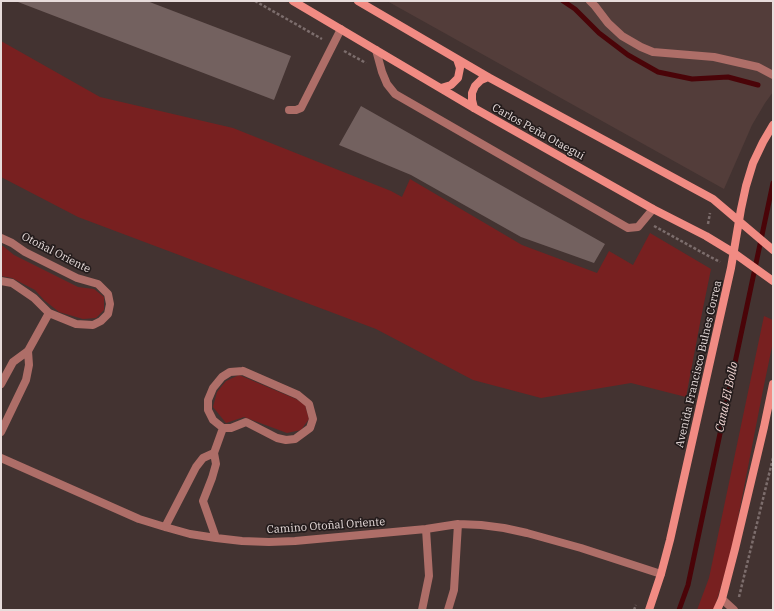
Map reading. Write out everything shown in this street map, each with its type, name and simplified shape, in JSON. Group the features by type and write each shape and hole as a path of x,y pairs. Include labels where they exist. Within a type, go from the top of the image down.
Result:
{"street":[{"name":"Carlos Peña Otaegui","path":"293,1 474,108 653,209 706,236 734,253 773,281"},
{"path":"358,1 488,77 713,199 773,250"},
{"path":"590,1 608,23 622,36 640,47 653,52 714,57 758,67 773,75"},
{"path":"289,110 301,108 341,29"},
{"path":"376,50 387,84 395,94 628,228 638,227 653,209"},
{"path":"441,88 451,86 458,78 460,68 457,59"},
{"path":"474,108 472,93 475,86 481,80 488,77"},
{"name":"Avenida Francisco Bulnes Correa","path":"649,610 661,574 674,526 730,276 746,186 753,163 773,125"},
{"name":"Otoñal Oriente","path":"1,238 12,243 25,252 77,278 98,284 108,294 110,304 108,314 101,321 93,325 76,324 49,312 34,298 12,283 1,281"},
{"path":"1,384 13,362 28,351 49,312"},
{"path":"1,432 26,380 29,365 28,351"},
{"path":"243,371 298,395 309,404 313,419 310,428 304,433 295,439 286,440 277,438 246,422 231,428 224,428 213,420 208,410 208,400 213,388 222,377 230,372 243,371"},
{"path":"717,610 722,599 735,550 773,384"},
{"path":"216,538 203,501 216,464 214,453 224,428"},
{"path":"165,527 196,466 203,458 214,453"},
{"name":"Camino Otoñal Oriente","path":"1,458 115,509 140,519 190,534 242,541 269,542 426,529 458,524 481,525 527,532 661,574"},
{"path":"448,610 454,590 458,524"},
{"path":"422,610 429,576 426,529"},
{"path":"722,599 736,606"}],"path":[{"path":"703,254 724,264"},
{"path":"736,606 773,458"}],"shaded area":[{"path":"387,1 773,1 773,92 752,125 724,189"},
{"path":"1,41 100,97 233,128 391,191 402,197 410,179 522,245 597,273 609,251 633,265 650,233 711,269 686,397 631,383 541,398 473,380 376,329 78,217 1,177"},
{"path":"1,246 14,255 78,287 94,289 104,297 104,310 96,318 83,319 59,312 44,300 35,290 12,278 1,276"},
{"path":"764,316 773,320 773,342 732,549 714,610 697,610 709,578"},
{"path":"239,375 296,399 305,405 309,419 301,430 287,433 244,417 226,423 213,407 217,392 226,381"}],"building":[{"path":"18,1 147,1 291,56 274,100"},
{"path":"361,106 605,244 594,263 521,237 411,175 339,145"}],"waterway":[{"path":"563,1 575,9 599,33 628,55 658,72 692,79 728,77 758,85"},
{"name":"Canal El Bollo","path":"679,610 688,585 773,183"}]}
